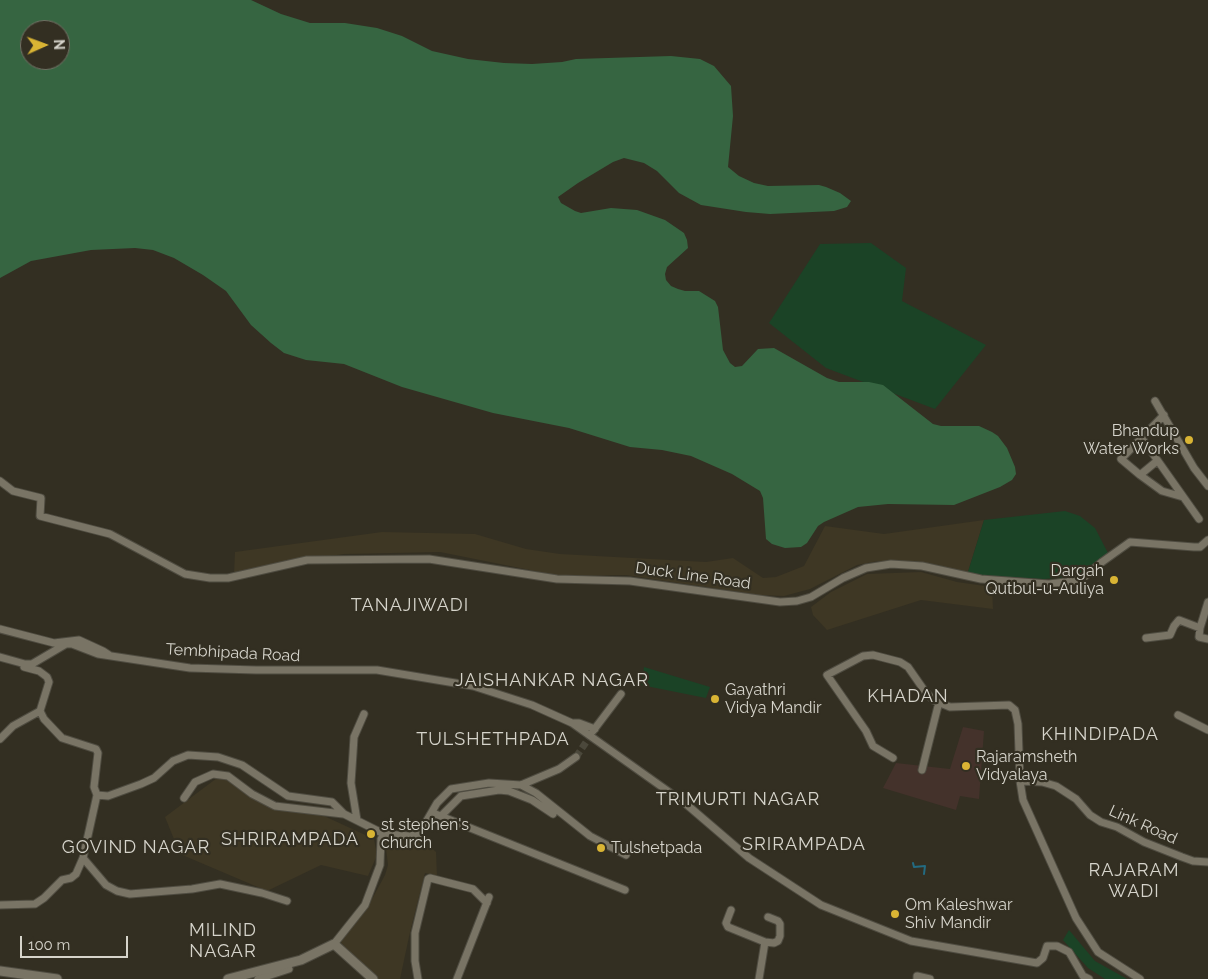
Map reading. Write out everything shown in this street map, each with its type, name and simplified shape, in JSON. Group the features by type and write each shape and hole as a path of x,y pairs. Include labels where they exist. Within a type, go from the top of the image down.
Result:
{"street":[{"path":"1155,401 1194,468 1208,486"},
{"path":"1164,415 1121,459 1162,491 1183,497"},
{"path":"1141,437 1199,519"},
{"path":"1140,475 1157,461"},
{"name":"Duck Line Road","path":"0,482 13,491 41,498 40,516 110,534 185,574 210,578 228,578 307,560 429,559 557,579 630,581 780,602 797,601 811,597 843,578 866,568 891,564 922,566 981,579 1049,584 1074,581 1084,577 1130,542 1200,547 1208,540"},
{"path":"1208,602 1199,637 1208,639"},
{"path":"1146,638 1170,634 1179,620 1200,628"},
{"path":"0,629 54,643 79,640 103,651 109,656"},
{"name":"Tembhipada Road","path":"0,658 32,664 66,644 72,644 98,654 190,668 377,670 473,686 532,706 572,723"},
{"path":"893,758 873,746 866,730 827,675 863,656 873,654 900,662 908,667 924,690 934,700 950,707 1009,706 1015,710 1018,724 1020,781 1023,800 1076,918 1098,952 1140,979"},
{"path":"0,658 39,671 47,677 49,682 40,711 44,720 62,738 96,749 98,753 94,787 97,795 83,858 76,874 62,880 35,904 0,905"},
{"path":"572,723 579,723 594,730 621,694"},
{"path":"922,770 939,702"},
{"path":"0,740 13,726 40,711"},
{"path":"356,820 351,783 354,737 364,714"},
{"path":"1178,715 1208,730"},
{"path":"572,723 686,804 749,858 821,905 911,941 1037,963 1043,958 1047,946 1057,946 1069,952 1083,976 1089,979"},
{"path":"97,795 108,796 148,781 173,761 188,755 218,757 242,765 282,794 332,802 344,814 384,834 410,836 419,834 437,804 452,789 489,783 521,786 536,793 590,836 626,855"},
{"path":"521,786 559,769 576,757"},
{"path":"184,798 195,782 213,774 228,776 252,794 274,806 344,814"},
{"name":"Link Road","path":"1020,781 1042,782 1056,786 1076,799 1090,815 1101,822 1182,857 1193,861 1208,862"},
{"path":"441,816 460,796 499,790 509,791 532,800 547,808 552,814"},
{"path":"433,813 625,890"},
{"path":"258,979 334,944 365,905 380,865 381,839 384,834"},
{"path":"83,858 106,884 117,891 130,894 220,884 262,893 286,901"},
{"path":"418,979 415,961 415,933 428,879 430,878 473,890 488,900 457,979"},
{"path":"732,910 726,923 728,927 765,942 774,943 778,941 780,936 780,924 768,916"},
{"path":"759,979 765,942"},
{"path":"334,944 373,979"},
{"path":"228,979 289,969"},
{"path":"278,970 286,979"},
{"path":"0,971 57,979"},
{"path":"917,979 917,976 930,979"}],"shaded area":[{"path":"984,520 967,575 939,565 915,561 878,561 857,565 810,589 784,596 759,595 626,575 560,576 440,552 344,554 282,563 234,574 235,552 382,532 475,534 526,549 560,554 706,562 733,558 763,578 776,577 804,566 825,526 884,534"},
{"path":"921,572 957,582 992,587 993,609 921,600 827,630 813,615 811,607 831,592 867,574"},
{"name":"Rajaramsheth Vidyalaya","path":"963,727 984,731 979,799 960,796 956,810 883,788 896,763 950,769"},
{"path":"221,775 267,805 322,815 374,839 377,855 368,876 321,865 267,891 180,854 165,817"},
{"path":"388,838 427,844 436,852 437,876 425,873 400,979 376,979 341,943 342,936 365,912 385,875 388,865 385,840"}],"green space":[{"path":"0,0 251,0 281,14 310,23 345,23 377,28 402,36 432,51 468,59 532,64 576,59 671,56 700,59 714,66 731,86 733,116 728,167 739,176 754,183 768,186 819,185 826,187 840,193 851,201 847,207 834,211 770,214 701,205 679,193 657,171 644,163 624,158 613,162 558,197 561,203 581,213 611,208 637,210 665,220 684,233 688,248 667,267 666,280 671,286 678,289 699,291 715,301 718,307 723,350 730,363 735,367 742,366 758,349 774,348 827,378 839,382 869,382 883,385 933,424 941,426 979,426 998,436 1007,448 1016,474 1012,480 1000,487 954,505 888,504 858,507 818,526 807,543 801,547 785,548 772,544 766,539 763,498 760,491 732,474 691,456 662,450 630,447 569,428 493,413 402,387 344,364 306,360 284,353 251,325 226,291 174,258 153,250 135,248 91,250 31,261 0,278"},
{"path":"871,243 906,268 902,301 986,345 935,409 826,368 769,323 820,244"},
{"path":"1065,511 1080,516 1095,528 1108,553 1082,572 1066,577 1044,579 967,575 984,520"},
{"path":"644,667 710,687 706,698 641,685"},
{"path":"1069,930 1095,961 1127,979 1105,979 1088,968 1063,940"}],"waterway":[{"path":"913,863 914,867 925,866 924,874"}],"tunnel":[{"path":"576,757 593,732"}],"place":[{"name":"Bhandup Water Works","path":"1189,440"},
{"name":"Dargah Qutbul-u-Auliya","path":"1114,580"},
{"name":"Gayathri Vidya Mandir","path":"715,699"},
{"name":"Rajaramsheth Vidyalaya","path":"966,766"},
{"name":"st stephen's church","path":"371,834"},
{"name":"Tulshetpada","path":"601,848"},
{"name":"Om Kaleshwar Shiv Mandir","path":"895,914"}],"district":[{"name":"TANAJIWADI","path":"410,606"},
{"name":"JAISHANKAR NAGAR","path":"552,681"},
{"name":"KHADAN","path":"908,697"},
{"name":"KHINDIPADA","path":"1100,735"},
{"name":"TULSHETHPADA","path":"493,740"},
{"name":"TRIMURTI NAGAR","path":"738,800"},
{"name":"SHRIRAMPADA","path":"290,840"},
{"name":"SRIRAMPADA","path":"804,845"},
{"name":"GOVIND NAGAR","path":"136,848"},
{"name":"RAJARAM WADI","path":"1134,881"},
{"name":"MILIND NAGAR","path":"223,941"}]}
